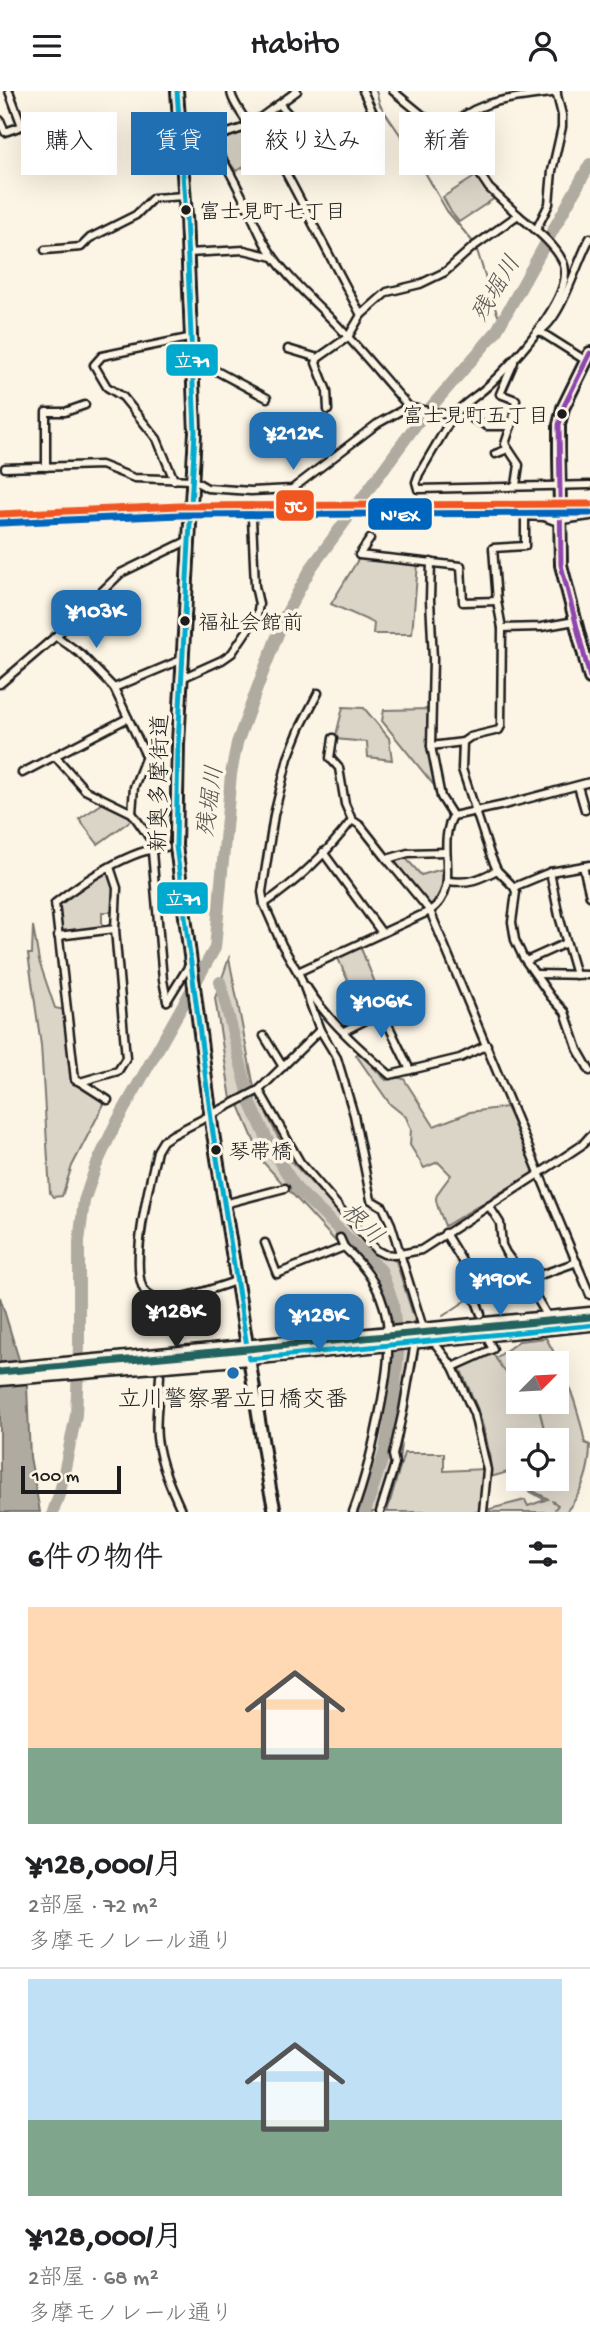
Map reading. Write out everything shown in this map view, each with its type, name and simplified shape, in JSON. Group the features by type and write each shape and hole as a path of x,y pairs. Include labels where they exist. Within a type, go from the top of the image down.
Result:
{"main road":[{"name":"新奥多摩街道","path":"177,91 178,112"},
{"name":"新奥多摩街道","path":"183,175 194,359 195,432 174,821 210,1116 275,1512"},
{"path":"589,359 563,408 559,425 561,565 590,678"},
{"path":"0,1369 590,1313"},
{"path":"0,1380 249,1359 590,1325"}],"street":[{"path":"0,120 5,132 22,126 9,91"},
{"path":"231,91 231,98 242,112"},
{"path":"270,112 280,105 281,100 297,91"},
{"path":"363,91 373,112"},
{"path":"393,91 418,112"},
{"path":"470,112 502,99 557,92 562,127 552,171 549,204 537,231"},
{"path":"280,105 286,112"},
{"path":"227,166 246,209 273,257 411,408"},
{"path":"287,175 361,314"},
{"path":"480,175 489,188 555,251 564,264 563,281 539,331 488,387 459,408 453,416 419,474 416,482 418,489 590,485"},
{"path":"45,250 81,247 90,238 136,215 153,198 185,196"},
{"path":"328,409 327,391 316,363 318,358 348,337 361,314 387,292 420,283 445,272 475,245 517,215"},
{"path":"539,331 547,327 568,290 590,238"},
{"path":"188,253 244,250 273,257"},
{"path":"539,331 589,359"},
{"path":"174,479 157,439 123,397 107,387 94,365 102,355 192,337"},
{"path":"516,485 519,465 505,444 516,400 500,394 512,365 528,344"},
{"path":"288,349 318,358"},
{"path":"194,359 267,398"},
{"path":"46,467 46,412 65,412 85,405"},
{"path":"5,468 101,465 134,478 193,480 207,488 292,489 377,424 411,408 453,416"},
{"path":"473,419 487,426 510,426"},
{"path":"495,454 508,449"},
{"path":"431,746 463,742 470,737 499,730 501,726 502,628 497,601 494,548 525,546 525,516 544,517 555,521 560,517 590,516"},
{"path":"182,678 232,653 257,616 259,604 254,586 252,518"},
{"path":"370,539 359,555 461,566 463,602 497,601"},
{"path":"0,684 56,636 121,573 189,540"},
{"path":"431,562 431,746 441,797 453,816"},
{"path":"502,628 541,627 575,621"},
{"path":"56,636 82,655 114,688 146,756 134,787 132,813"},
{"path":"114,688 183,659"},
{"path":"318,693 294,740 285,769 262,884 264,904 282,945 319,1004 390,1075 460,1058 487,1045"},
{"path":"22,773 128,718"},
{"path":"333,738 330,758 339,768 345,804 352,820 361,826 430,911 590,1295"},
{"path":"463,742 462,769 497,870 514,887 516,897 513,931 526,961 565,1012 578,1049 590,1071"},
{"path":"55,756 85,790 132,813 151,840 167,1000 190,963"},
{"path":"299,974 436,906 449,881 445,852 446,828 453,816 590,782"},
{"path":"578,786 584,810"},
{"path":"264,904 311,868 352,820"},
{"path":"108,1100 75,1080 55,903 110,867 152,848 166,847"},
{"path":"323,852 382,933"},
{"path":"387,859 408,853 445,852"},
{"path":"514,887 550,872 586,865 590,896"},
{"path":"80,1083 118,1071 125,1058 116,929 117,888 110,867"},
{"path":"449,881 466,884 497,870"},
{"path":"550,872 576,975"},
{"path":"58,936 116,929"},
{"path":"526,961 566,943"},
{"path":"299,974 320,1030 337,1058 354,1115 370,1200 383,1207 391,1224 417,1329 453,1367 474,1414 487,1469 483,1512"},
{"path":"536,974 590,975"},
{"path":"344,1031 382,1012 410,1070"},
{"path":"236,1281 164,1300 146,1292 141,1281 140,1234 157,1151 163,1141 259,1090 320,1030"},
{"path":"264,1036 283,1067"},
{"path":"259,1090 300,1162 376,1250 384,1254 399,1255 421,1249 582,1145 590,1136"},
{"path":"224,1204 285,1188"},
{"path":"489,1206 500,1223 502,1245 506,1253 526,1279 548,1317"},
{"path":"445,1233 467,1269 481,1314"},
{"path":"340,1238 344,1247 366,1271 380,1292 389,1332"},
{"path":"265,1243 276,1274 344,1247"},
{"path":"526,1279 577,1262"},
{"path":"380,1512 395,1464 393,1455 404,1411 414,1342"},
{"path":"453,1367 493,1349 489,1342"},
{"path":"352,1512 366,1478 389,1361 389,1345"},
{"path":"160,1376 157,1424 159,1448 166,1477 182,1512"}],"shaded area":[{"path":"241,131 241,168 236,171 227,159 227,137"},
{"path":"476,176 495,198 459,222 443,197"},
{"path":"359,558 418,564 412,634 373,634 374,623 331,604"},
{"path":"343,707 364,708 389,738 392,760 368,757 367,742 335,739"},
{"path":"430,709 437,789 382,721 384,710"},
{"path":"105,802 134,818 98,844 79,819"},
{"path":"404,856 421,875 446,868 448,879 435,905 428,908 391,862"},
{"path":"104,872 109,874 115,889 113,912 102,912 102,928 61,933 59,904"},
{"path":"33,926 39,961 55,1008 65,1010 73,1081 105,1102 72,1166 62,1196 53,1197 50,1193 41,1045 28,954 32,954"},
{"path":"360,946 380,995 362,1005 355,997 337,956"},
{"path":"229,958 254,1087 288,1158 375,1251 396,1261 415,1321 399,1463 384,1512 356,1512 374,1458 391,1355 381,1291 263,1162 236,1098 231,1099 215,998"},
{"path":"359,1053 386,1080 396,1077 404,1079 434,1126 470,1112 506,1107 536,1171 445,1226 436,1198 451,1175 438,1162 424,1168 410,1145 411,1129 406,1117 390,1104 356,1055"},
{"path":"0,1297 27,1386 30,1457 40,1512 0,1512"},
{"path":"546,1338 553,1351 506,1351 506,1414 569,1414 569,1387 585,1443 590,1445 584,1480 566,1512 490,1512 490,1509 525,1500 528,1506 545,1500 529,1491 569,1491 569,1428 506,1428 506,1473 491,1477 485,1434 459,1366 491,1352 496,1358 519,1341"},
{"path":"404,1453 444,1453 444,1471 484,1469 479,1512 387,1512"}],"waterway":[{"path":"376,91 380,105 422,167 447,211 473,242"},
{"name":"残堀川","path":"53,1512 60,1492 76,1415 79,1242 84,1201 114,1127 215,948 231,774 237,743 285,616 311,568 418,422 496,332 590,164"},
{"path":"476,247 493,301"},
{"path":"495,308 501,322"},
{"name":"根川","path":"220,982 251,1104 273,1152 297,1189 381,1270 393,1303 398,1353 394,1397 385,1451 365,1512"},
{"path":"443,1316 470,1298 465,1273 444,1240"},
{"path":"470,1299 476,1314"},
{"path":"496,1359 499,1363"},
{"path":"500,1365 506,1373"},
{"path":"459,1368 478,1410"},
{"path":"540,1414 544,1428"},
{"path":"479,1415 490,1472"},
{"path":"487,1512 490,1475"},
{"path":"533,1491 548,1499"},
{"path":"552,1501 558,1505 555,1509"}],"transit line":[{"name":"立71","path":"177,91 186,216 195,432 178,744 176,846 212,1127 249,1359 590,1325"},
{"path":"590,353 563,408 559,425 561,565 590,678"},
{"name":"JC","path":"0,514 180,506 590,504"},
{"name":"N'EX","path":"0,523 180,515 590,513"},
{"path":"0,1372 590,1317"}],"place":[{"name":"富士見町七丁目","path":"186,210"},
{"name":"富士見町五丁目","path":"562,414"},
{"name":"福祉会館前","path":"185,621"},
{"name":"琴帯橋","path":"216,1150"},
{"name":"立川警察署立日橋交番","path":"233,1373"}]}
